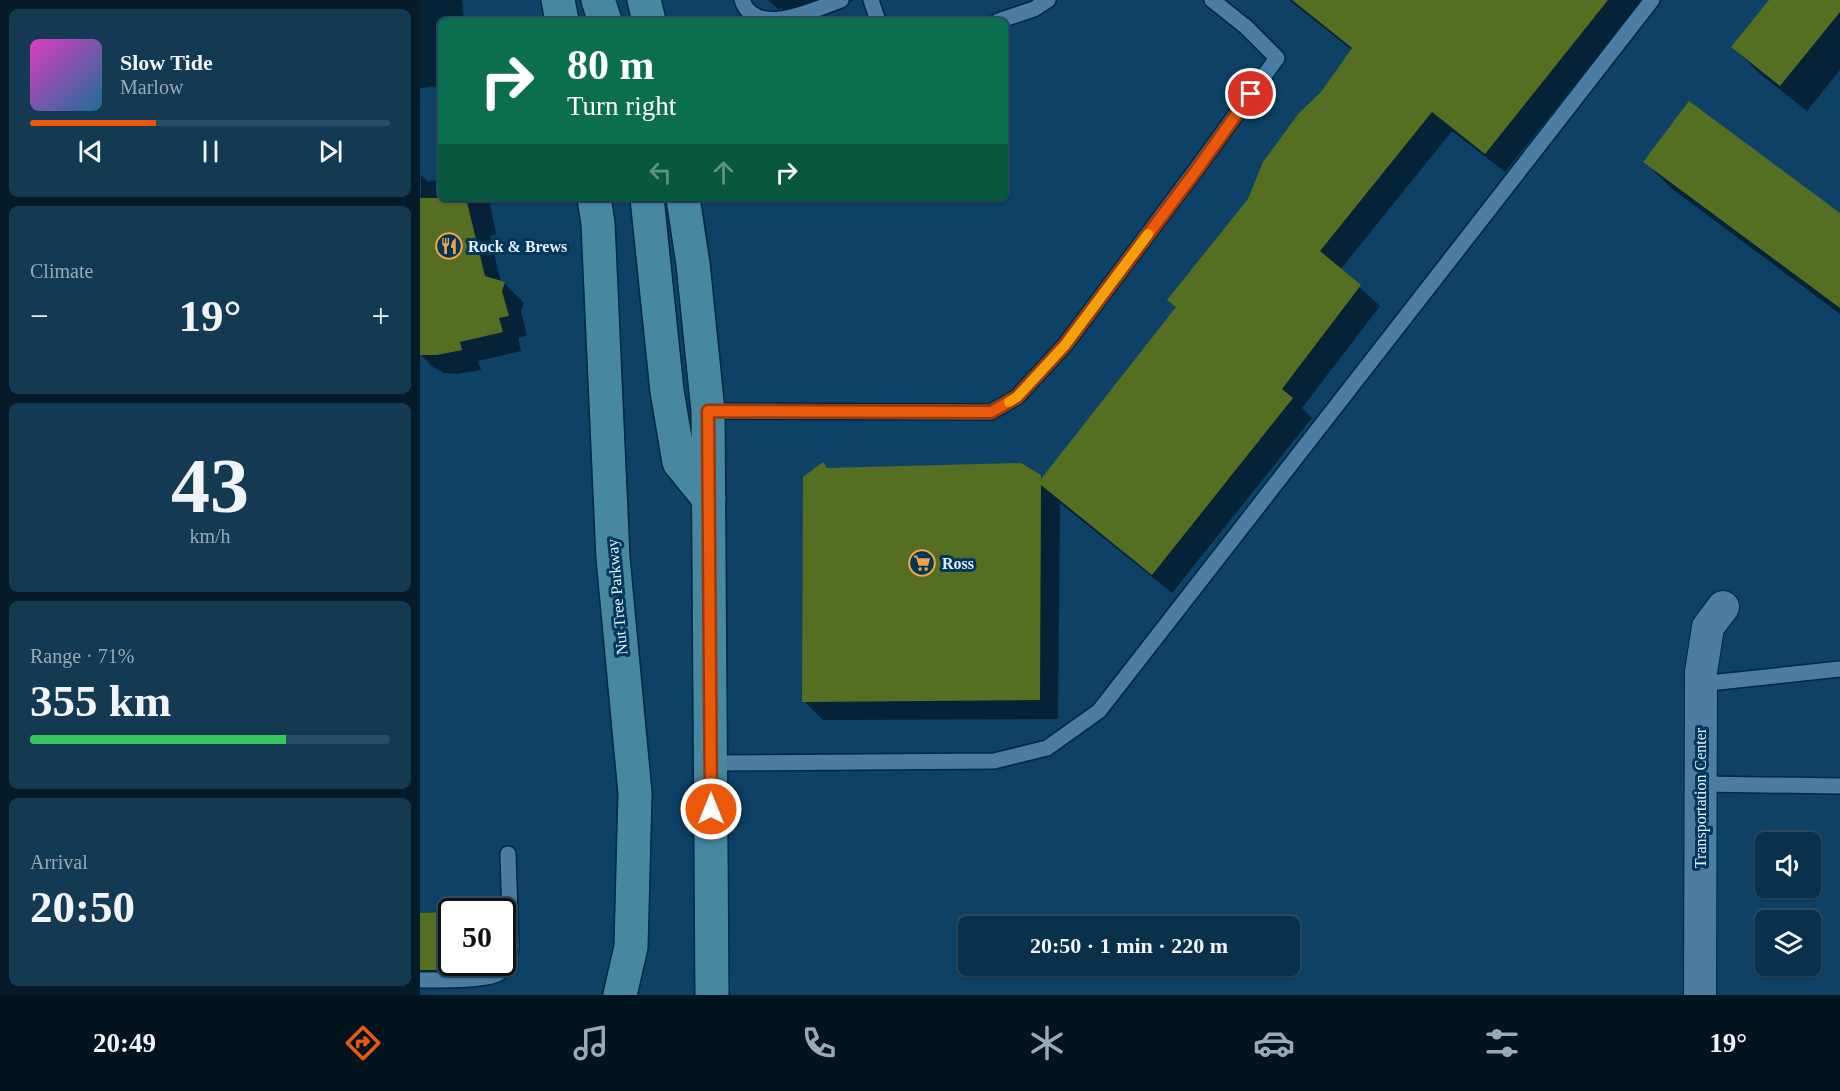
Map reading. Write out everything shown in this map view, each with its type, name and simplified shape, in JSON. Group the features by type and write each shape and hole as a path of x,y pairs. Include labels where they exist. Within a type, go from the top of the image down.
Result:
{"main road":[{"path":"558,0 561,18"},
{"path":"598,0 604,18"},
{"path":"644,0 648,18"},
{"name":"Nut Tree Parkway","path":"594,201 598,223 613,558 635,793 631,947 620,995"},
{"path":"647,201 667,391 679,462 709,499"},
{"path":"683,201 693,264 708,411 712,995"}],"street":[{"name":"Transportation Center","path":"1700,995 1701,672 1708,627 1723,607"}],"lane":[{"path":"742,0 744,6 758,18"},
{"path":"784,18 841,0"},
{"path":"871,0 877,18"},
{"path":"1007,18 1034,9 1048,0"},
{"path":"708,411 991,412 1017,397 1065,345 1198,168 1277,58 1246,27 1212,0"},
{"path":"711,763 994,761 1047,748 1099,711 1652,0"},
{"path":"1701,684 1840,669"},
{"path":"1700,784 1840,786"},
{"path":"420,980 484,978 499,973 507,962 511,948 508,855"}],"building":[{"path":"1292,0 1608,0 1485,154 1432,112 1320,251 1361,285 1282,389 1293,398 1152,575 1041,485 1040,700 802,702 803,477 823,462 827,468 1021,463 1041,475 1041,479 1176,307 1167,300 1248,199 1263,162 1299,113 1321,92 1352,48"},
{"path":"1769,0 1840,0 1840,12 1780,86 1731,47"},
{"path":"1689,101 1840,213 1840,308 1643,162"},
{"name":"Rock & Brews","path":"420,198 438,198 438,201 467,201 485,276 505,282 502,291 509,316 499,318 503,332 460,342 462,350 437,355 420,355"},
{"path":"438,912 438,970 420,970 420,913"}],"slow traffic":[{"path":"1009,402 1017,397 1065,345 1148,234"}],"place":[{"name":"Rock & Brews","path":"449,246"},
{"name":"Ross","path":"922,563"}],"route":[{"path":"711,809 708,411 991,412 1017,397 1065,345 1251,94"}]}
